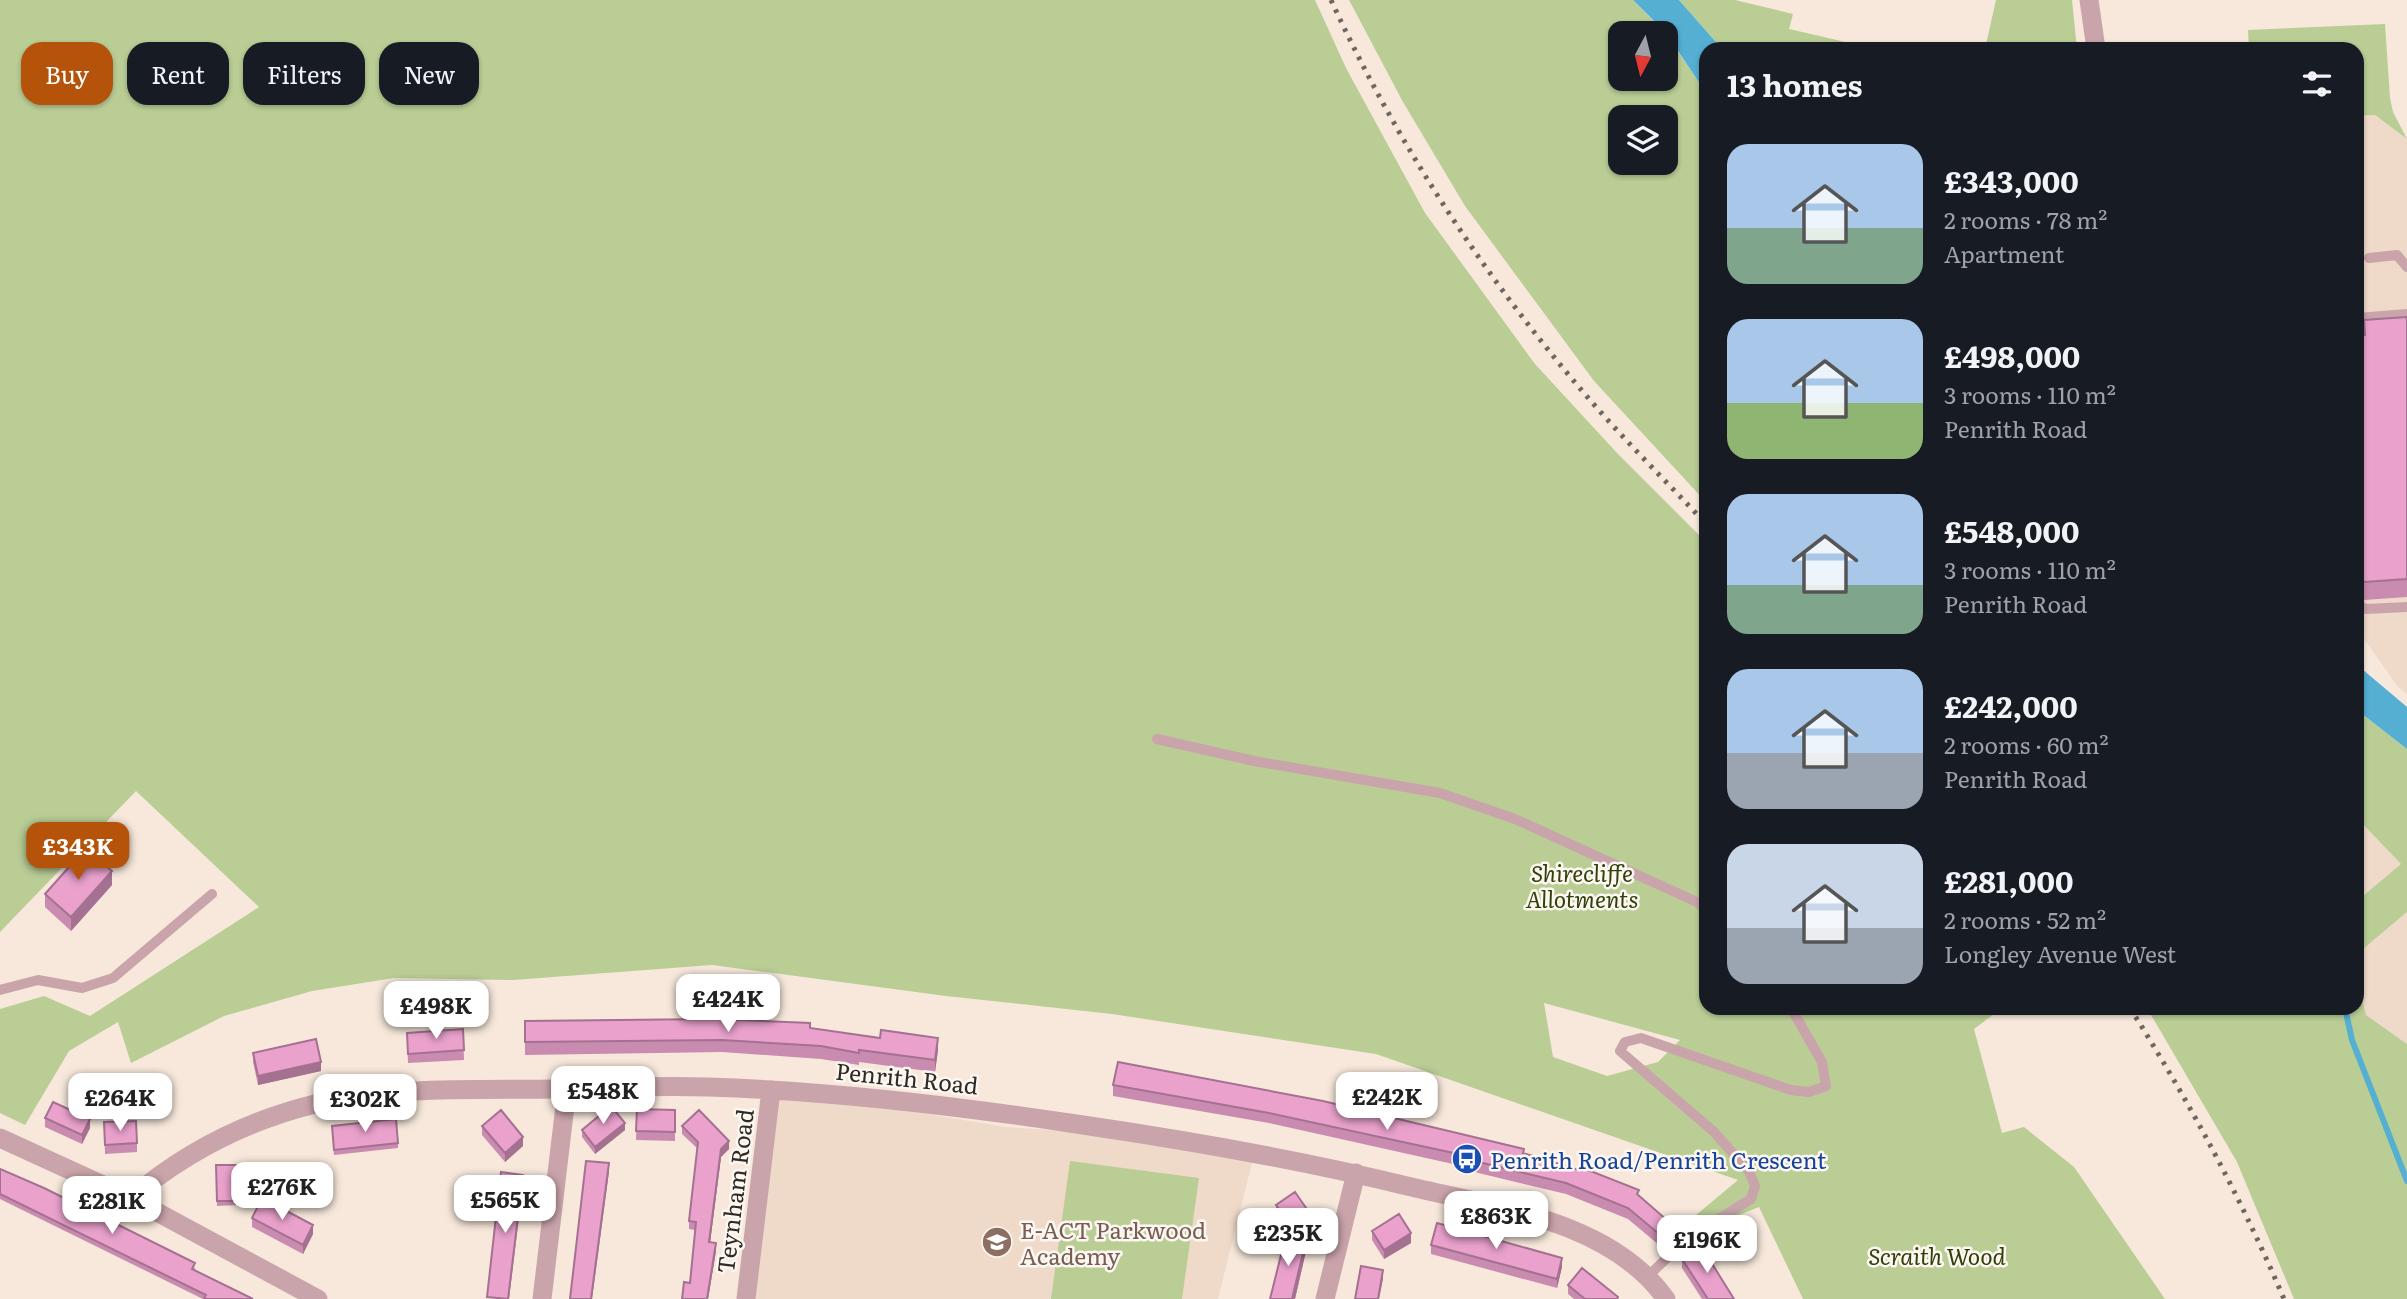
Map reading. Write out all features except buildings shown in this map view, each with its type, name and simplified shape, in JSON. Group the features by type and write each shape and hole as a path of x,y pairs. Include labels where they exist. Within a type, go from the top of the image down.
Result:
{"street":[{"path":"2089,0 2095,42"},
{"name":"Penrith Road","path":"131,1198 164,1170 206,1145 265,1119 318,1104 376,1096 567,1088 704,1087 771,1090 964,1107 1161,1137 1356,1173 1551,1223 1595,1239 1646,1278 1666,1299"},
{"path":"542,1299 567,1088"},
{"name":"Teynham Road","path":"746,1299 771,1090"},
{"path":"0,1138 131,1198 318,1299"},
{"path":"1325,1299 1356,1173"}],"lane":[{"path":"2369,258 2397,255 2407,267"},
{"path":"2364,317 2407,314"},
{"path":"2364,608 2407,607"},
{"path":"1157,738 1254,761 1440,793 1515,818 1699,903"},
{"path":"0,990 38,980 82,988 113,978 212,894"},
{"path":"1646,1278 1688,1238 1751,1199 1755,1186 1749,1171 1713,1131 1620,1051 1625,1042 1640,1038 1791,1090 1809,1092 1826,1086 1822,1062 1795,1015"}],"shaded area":[{"path":"2375,115 2407,139 2407,694 2398,687 2364,639 2364,116"},
{"path":"2364,825 2401,864 2364,895"},
{"path":"2407,912 2407,1044 2366,1015 2364,948"},
{"name":"E-ACT Parkwood Academy","path":"793,1092 1006,1127 1116,1134 1253,1159 1218,1299 755,1299 777,1107 780,1099"}],"green space":[{"path":"0,0 1315,0 1346,68 1425,213 1535,364 1617,453 1699,535 1699,1015 1993,1015 1974,1029 2002,1133 2024,1127 2074,1167 2165,1299 1803,1299 1759,1207 1681,1238 1677,1231 1738,1180 1376,1054 1112,1014 946,996 712,965 513,980 394,978 312,991 224,1016 131,1063 118,1022 69,1051 25,1125 0,1113 0,1009 44,996 90,1016 259,907 136,791 0,932","holes":["1544,1003 1680,1040 1658,1062 1607,1076 1553,1057"]},
{"path":"1349,0 1633,0 1653,21 1608,21 1608,91 1678,91 1678,52 1699,83 1699,494 1594,381 1465,206 1403,102"},
{"path":"1679,0 1735,0 1793,14 1789,29 1846,42 1716,42"},
{"path":"1996,0 2072,0 2076,42 1987,42"},
{"path":"2385,24 2390,98 2393,112 2407,139 2375,115 2364,116 2364,42 2249,42 2248,30"},
{"path":"2364,715 2407,749 2407,912 2364,948 2364,895 2401,864 2364,825"},
{"path":"2364,1007 2366,1015 2407,1044 2407,1299 2294,1299 2237,1162 2151,1015 2364,1015"},
{"path":"1070,1161 1199,1178 1182,1299 1051,1299"}],"water":[{"path":"1633,0 1679,0 1716,42 1699,42 1699,82 1678,51 1678,21 1654,21"},
{"path":"2364,671 2407,707 2407,749 2364,715"}],"waterway":[{"path":"2347,1015 2352,1040 2407,1181"}],"railway":[{"path":"1331,0 1386,109 1449,214 1484,264 1520,314 1597,408 1699,517"},
{"path":"2134,1015 2213,1150 2284,1299"}],"place":[{"name":"Penrith Road/Penrith Crescent","path":"1467,1159"},
{"name":"E-ACT Parkwood Academy","path":"997,1242"}],"park label":[{"name":"Shirecliffe Allotments","path":"1582,885"},
{"name":"Scraith Wood","path":"1937,1255"}]}
